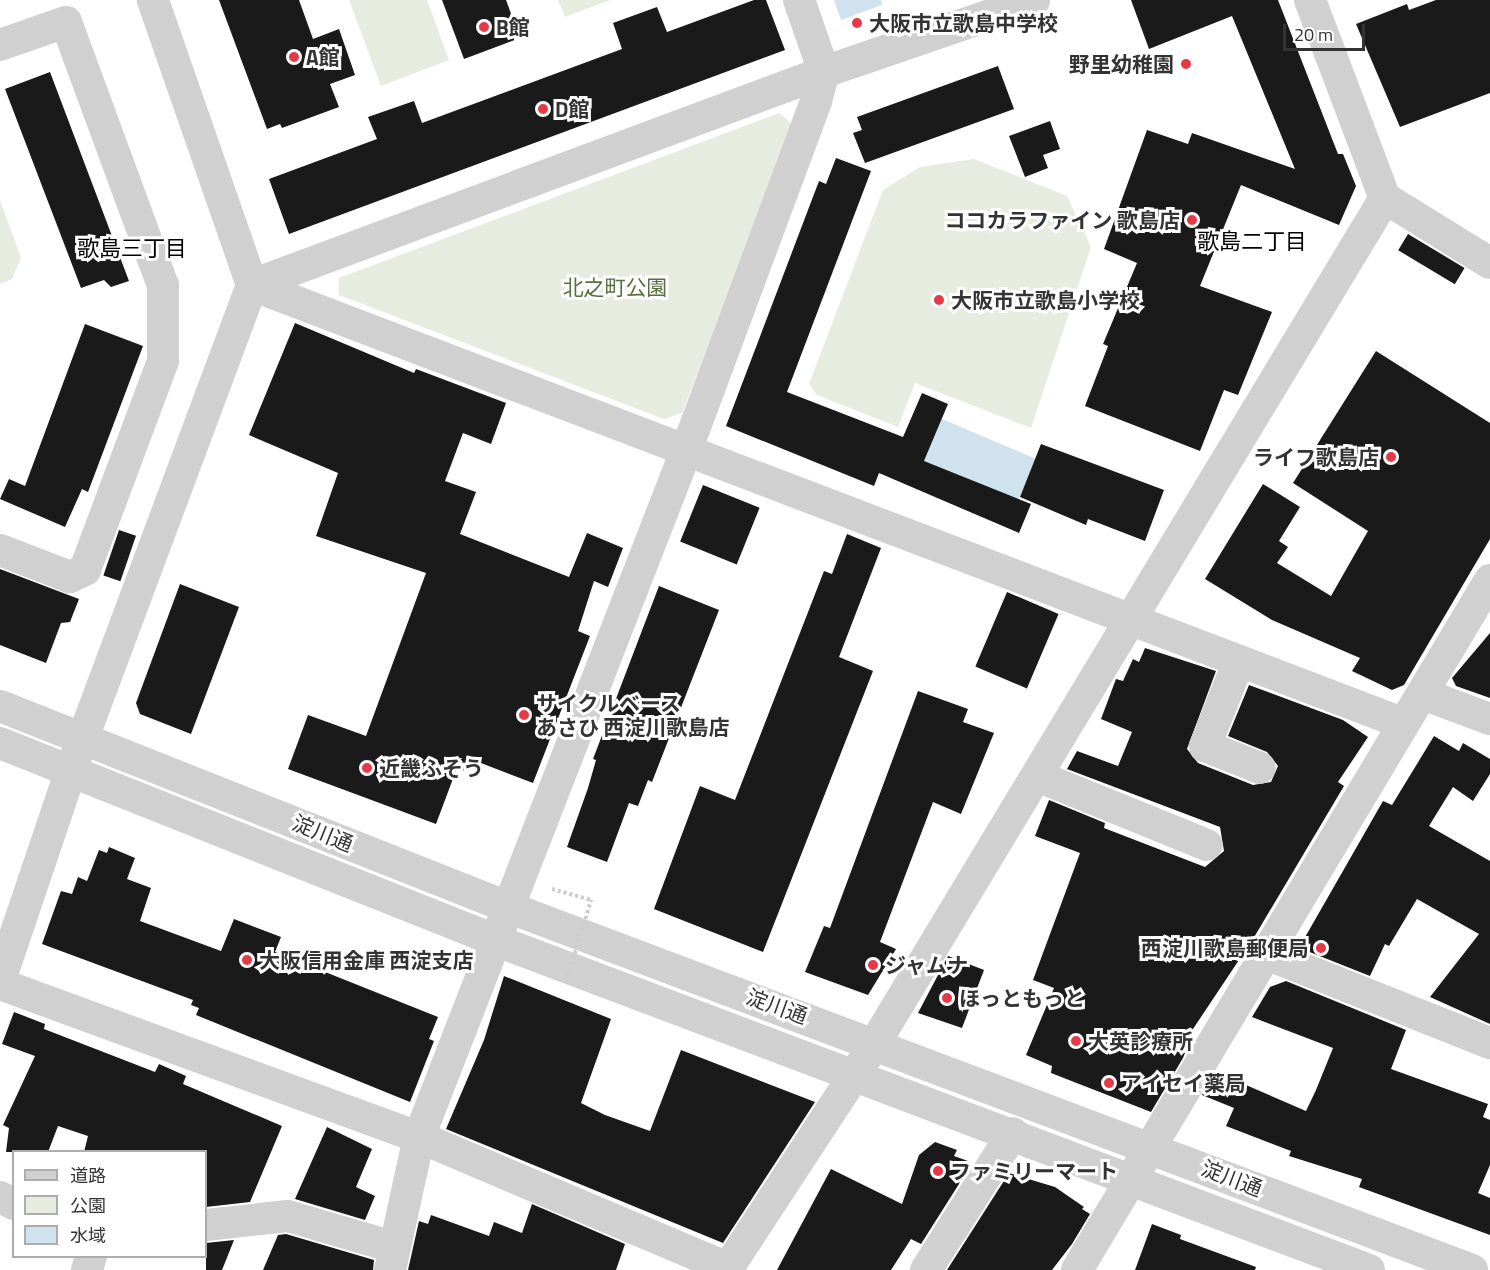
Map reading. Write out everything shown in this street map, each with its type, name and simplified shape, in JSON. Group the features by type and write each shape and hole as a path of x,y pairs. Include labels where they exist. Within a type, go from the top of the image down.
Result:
{"street":[{"path":"0,980 71,770 252,285 153,0"},
{"path":"207,1225 288,1216 392,1258 419,1137 686,451 824,72 799,0"},
{"path":"252,285 824,72 1034,0"},
{"path":"1310,0 1385,198 1490,263"},
{"path":"0,45 66,22 163,285 163,361 85,570 70,577 0,550"},
{"path":"0,984 419,1137 728,1269 875,1043 1385,198"},
{"path":"252,285 1402,723"},
{"path":"1077,1270 1152,1148 1402,723 1423,694 1490,580"},
{"path":"1239,661 1205,746 1260,768"},
{"path":"1423,694 1490,719"},
{"name":"淀川通","path":"0,706 84,737 510,908 875,1043 1472,1270"},
{"name":"淀川通","path":"0,743 497,941 855,1073 1369,1270"},
{"path":"1037,776 1207,845"},
{"path":"1266,954 1490,1043"},
{"path":"926,1270 1013,1133"}],"path":[{"path":"552,889 591,900 566,982"}],"green space":[{"path":"349,0 427,0 449,60 381,86"},
{"path":"558,0 610,0 565,17"},
{"name":"北之町公園","path":"779,113 793,125 682,413 664,419 339,295 339,278"},
{"path":"974,159 1067,196 1091,247 1031,428 915,383 898,427 817,395 809,384 883,190 920,167"},
{"path":"0,200 21,258 12,279 0,284"}],"water":[{"path":"834,0 881,0 882,5 841,20"},
{"path":"942,419 1036,459 1018,501 924,461"}],"building":[{"name":"A館","path":"219,0 299,0 313,39 339,29 355,75 330,84 339,107 282,128 280,124 267,129"},
{"name":"B館","path":"442,0 506,0 520,38 464,59"},
{"name":"D館","path":"754,0 766,0 785,50 289,234 269,179 377,139 368,117 414,101 422,123 622,49 613,23 657,7 667,32"},
{"path":"1131,0 1278,0 1338,154 1343,154 1356,186 1339,225 1241,185 1200,286 1272,312 1238,395 1224,390 1200,451 1085,406 1108,346 1103,344 1137,263 1104,249 1147,130 1188,144 1192,133 1295,169 1232,16 1149,49"},
{"path":"1436,0 1490,0 1490,93 1400,127 1356,24 1407,4 1409,10"},
{"path":"998,66 1014,109 865,163 853,133 862,130 857,117"},
{"path":"50,72 129,281 111,287 104,280 81,288 5,89"},
{"path":"1050,121 1060,149 1043,155 1048,168 1025,177 1009,136"},
{"path":"836,158 871,171 787,392 903,437 922,393 948,404 924,461 1031,504 1019,533 879,473 874,486 726,426 819,181 826,184"},
{"path":"1408,234 1465,268 1455,284 1398,250"},
{"path":"295,323 414,373 416,369 506,403 491,444 463,433 445,481 476,492 460,534 569,577 587,533 623,548 608,587 594,581 578,631 590,636 533,783 468,758 464,771 457,768 436,824 288,769 308,715 366,736 426,573 316,536 338,473 249,435"},
{"path":"85,324 143,346 88,492 82,489 65,527 0,499 9,479 25,486"},
{"path":"1376,351 1490,423 1490,539 1404,685 1392,690 1352,671 1360,658 1272,620 1205,579 1263,484 1300,507 1279,541 1288,547 1277,563 1331,596 1368,531 1293,483"},
{"path":"1041,444 1164,490 1145,541 1088,519 1086,525 1020,497"},
{"path":"703,485 760,508 737,564 680,542"},
{"path":"119,530 136,536 120,581 103,575"},
{"path":"847,534 881,548 839,657 873,671 763,952 654,909 700,786 735,800 824,571 832,574"},
{"path":"0,569 79,599 70,622 61,623 46,663 0,645"},
{"path":"180,584 239,607 191,734 140,714 136,703"},
{"path":"659,586 719,610 652,782 648,780 638,806 629,803 607,862 567,847 588,788 596,760 593,759"},
{"path":"1007,592 1059,614 1027,688 975,667"},
{"path":"1490,633 1490,698 1456,686 1452,678"},
{"path":"1145,648 1216,671 1187,749 1198,763 1253,785 1271,782 1278,766 1267,752 1228,736 1249,685 1343,720 1368,737 1338,782 1344,786 1253,939 1179,1050 1185,1053 1183,1058 1151,1112 1051,1073 1052,1066 1026,1055 1054,988 1033,980 1080,853 1035,836 1049,800 1105,823 1104,828 1205,867 1224,851 1220,827 1067,769 1077,751 1118,766 1132,732 1101,719 1116,679 1123,681 1133,659 1139,662"},
{"path":"918,691 968,709 963,722 994,733 961,814 933,802 880,942 896,949 868,995 805,972 824,926 830,928"},
{"path":"1434,736 1459,751 1463,743 1490,759 1490,774 1473,801 1453,787 1429,826 1490,861 1490,1024 1430,997 1479,934 1417,899 1389,946 1385,944 1370,976 1302,949 1304,939 1383,801 1392,805"},
{"path":"109,847 135,858 127,879 151,888 140,921 221,951 234,919 281,937 275,952 438,1017 429,1039 434,1041 410,1102 196,1015 199,1008 191,1005 193,1000 42,944 61,891 72,894 78,877 87,881 99,850 107,853"},
{"path":"948,956 984,970 962,1028 918,1013"},
{"path":"504,976 611,1019 581,1103 605,1115 650,1131 681,1050 815,1102 723,1243 446,1129 484,1040"},
{"path":"1286,981 1406,1030 1391,1069 1488,1104 1483,1117 1490,1120 1490,1165 1478,1193 1490,1198 1490,1235 1359,1187 1362,1179 1289,1156 1291,1151 1226,1126 1234,1108 1202,1095 1216,1072 1306,1111 1316,1090 1333,1048 1252,1017 1270,987"},
{"path":"14,1012 45,1024 44,1029 155,1072 159,1064 186,1076 183,1084 282,1126 250,1202 207,1207 207,1150 84,1150 88,1136 58,1126 49,1150 6,1152 9,1128 3,1125 35,1056 2,1044"},
{"path":"327,1127 372,1149 356,1187 375,1196 365,1220 295,1199"},
{"path":"935,1142 957,1150 954,1156 968,1161 959,1184 921,1244 911,1239 891,1270 777,1270 831,1169 902,1204 919,1155"},
{"path":"1009,1173 1055,1187 1084,1207 1082,1209 1090,1214 1072,1244 1052,1270 947,1270"},
{"path":"532,1204 625,1244 616,1270 408,1270 419,1221 428,1224 431,1215 489,1236 494,1222 522,1233"},
{"path":"1152,1224 1181,1235 1180,1239 1256,1267 1255,1270 1135,1270"},
{"path":"286,1234 374,1260 373,1270 263,1270 278,1235"},
{"path":"234,1240 222,1270 206,1270 207,1243"}],"place":[{"name":"大阪市立歌島中学校","path":"857,23"},
{"name":"B館","path":"484,27"},
{"name":"A館","path":"294,57"},
{"name":"野里幼稚園","path":"1186,64"},
{"name":"D館","path":"543,109"},
{"name":"ココカラファイン 歌島店","path":"1192,220"},
{"name":"大阪市立歌島小学校","path":"939,300"},
{"name":"ライフ歌島店","path":"1391,457"},
{"name":"サイクルベース あさひ 西淀川歌島店","path":"524,715"},
{"name":"近畿ふそう","path":"367,768"},
{"name":"西淀川歌島郵便局","path":"1321,948"},
{"name":"大阪信用金庫 西淀支店","path":"247,960"},
{"name":"ジャムナ","path":"873,965"},
{"name":"ほっともっと","path":"947,998"},
{"name":"大英診療所","path":"1076,1041"},
{"name":"アイセイ薬局","path":"1109,1083"},
{"name":"ファミリーマート","path":"938,1171"}],"district":[{"name":"歌島二丁目","path":"1252,242"},
{"name":"歌島三丁目","path":"132,249"}]}
